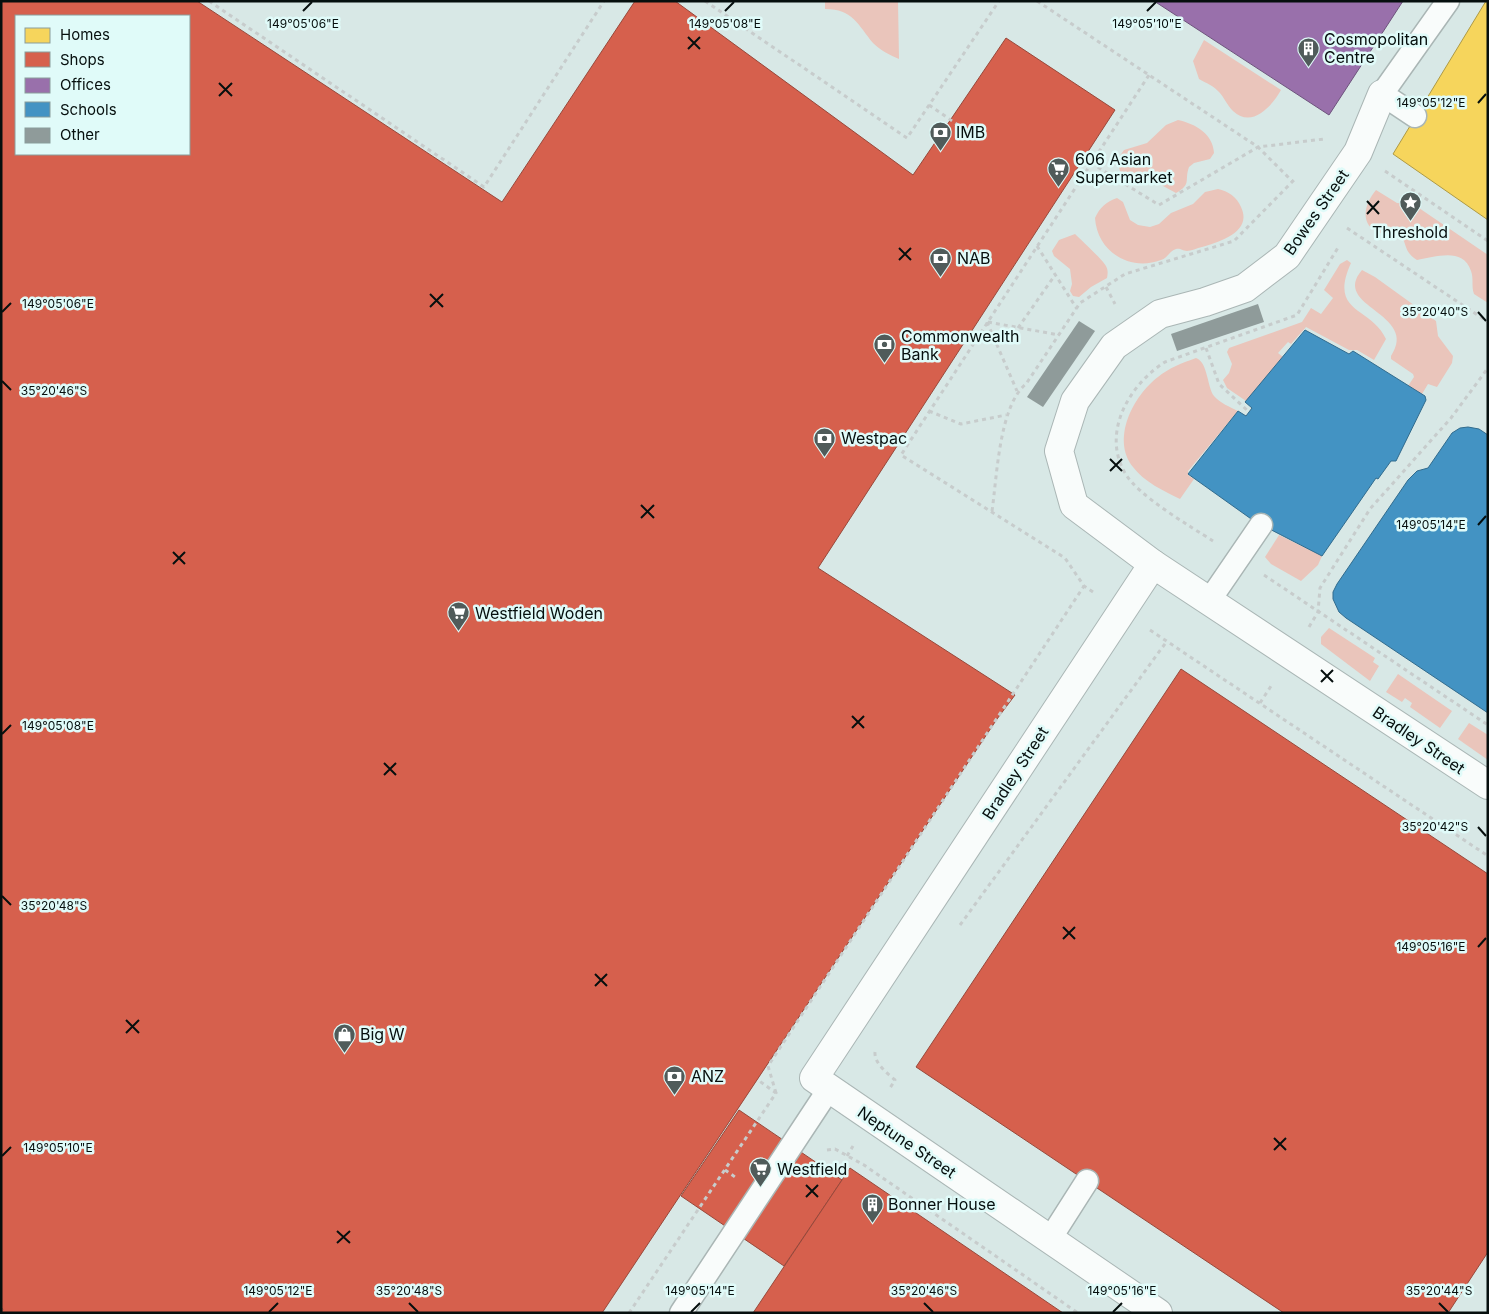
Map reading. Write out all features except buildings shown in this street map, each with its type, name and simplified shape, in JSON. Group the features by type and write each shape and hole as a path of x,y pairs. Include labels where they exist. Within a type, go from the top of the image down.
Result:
{"street":[{"name":"Bowes Street","path":"1153,564 1074,505 1059,450 1075,401 1114,346 1160,314 1205,302 1245,288 1287,256 1358,152 1382,94"},
{"name":"Bradley Street","path":"829,1089 814,1078 1153,564 1488,785"},
{"name":"Neptune Street","path":"829,1089 1158,1313"}],"lane":[{"name":"Bowes Street","path":"1382,94 1448,1"},
{"path":"1382,94 1415,116"},
{"path":"1209,601 1262,525"},
{"path":"681,1313 829,1089"},
{"path":"1050,1239 1087,1181"}],"path":[{"path":"209,1 484,187 604,1"},
{"path":"704,1 907,138 999,1"},
{"path":"1037,1 1258,147 1320,209 1488,322"},
{"path":"1149,75 901,455 1065,558 1084,586 1488,856"},
{"path":"929,105 974,136"},
{"path":"1091,163 1159,205 1258,147 1336,137 1488,241"},
{"path":"992,512 1006,415 1017,391 1026,384 1080,303 1125,274 1234,241 1299,176"},
{"path":"1037,246 1077,309"},
{"path":"1018,328 1055,275"},
{"path":"987,322 1059,335"},
{"path":"987,322 1017,391"},
{"path":"1249,412 1219,384 1206,348 1181,355 1149,372 1136,386 1127,401 1120,417 1116,436 1119,458 1125,474 1140,490 1238,558 1488,725"},
{"path":"1318,612 1320,588 1370,509 1451,418 1488,368"},
{"path":"929,411 960,424 1006,415"},
{"path":"776,1093 768,1066 1084,586"},
{"path":"956,930 1166,641"},
{"path":"1260,703 1276,676"},
{"path":"875,1050 875,1056 883,1069 895,1080 890,1089"},
{"path":"758,1080 776,1093"},
{"path":"629,1313 776,1093"},
{"path":"822,1151 835,1149 864,1166 1078,1313"}],"shaded area":[{"path":"825,1 898,1 899,59 876,46 859,24 849,15 825,9"},
{"path":"1204,40 1281,90 1267,108 1254,116 1247,118 1240,116 1231,109 1217,90 1199,79 1193,61"},
{"path":"1178,120 1197,127 1207,135 1213,146 1214,153 1210,159 1194,163 1189,167 1186,185 1181,190 1176,193 1152,180 1130,179 1120,171 1119,157 1124,150 1147,143 1166,125"},
{"path":"1218,189 1235,197 1241,207 1242,223 1238,229 1225,239 1209,245 1189,251 1176,249 1161,260 1137,263 1127,261 1108,249 1097,230 1095,218 1099,211 1107,203 1117,198 1123,202 1130,220 1138,225 1150,227 1159,224 1171,213 1193,204 1205,192"},
{"path":"1376,190 1397,203 1411,204 1419,208 1488,255 1488,303 1474,294 1471,271 1462,259 1448,255 1417,260 1407,250 1402,237 1394,233 1380,233 1369,225 1366,219 1367,207"},
{"path":"1075,234 1104,263 1108,272 1107,278 1091,287 1079,297 1073,296 1070,291 1072,284 1070,269 1054,256 1052,251 1059,240"},
{"path":"1347,260 1351,263 1345,280 1345,292 1348,301 1379,328 1386,339 1374,360 1357,350 1349,350 1306,327 1291,344 1288,342 1278,353 1283,357 1246,401 1227,388 1223,380 1229,373 1232,364 1227,352 1229,348 1302,322 1311,308 1321,314 1333,298 1324,290 1340,264"},
{"path":"1362,270 1375,277 1436,321 1438,336 1453,356 1452,363 1437,387 1428,384 1422,394 1408,386 1414,377 1413,374 1391,359 1397,341 1394,330 1357,293 1355,283"},
{"path":"1196,358 1203,364 1214,396 1222,403 1238,411 1188,471 1189,476 1194,479 1180,499 1148,482 1133,467 1127,456 1124,444 1125,431 1133,406 1149,385 1167,371"},
{"path":"1279,535 1322,556 1318,565 1301,581 1271,564 1265,557"},
{"path":"1329,628 1375,658 1373,662 1379,666 1370,681 1321,644 1321,637"},
{"path":"1398,674 1452,711 1440,728 1410,707 1412,703 1405,698 1402,702 1386,692"},
{"path":"1469,723 1488,735 1488,760 1458,739"}],"place":[{"name":"Cosmopolitan Centre","path":"1308,67"},
{"name":"IMB","path":"940,151"},
{"name":"606 Asian Supermarket","path":"1059,187"},
{"name":"Threshold","path":"1410,222"},
{"name":"NAB","path":"941,277"},
{"name":"Commonwealth Bank","path":"885,364"},
{"name":"Westpac","path":"825,457"},
{"name":"Westfield Woden","path":"459,632"},
{"name":"Big W","path":"344,1053"},
{"name":"ANZ","path":"675,1095"},
{"name":"Westfield","path":"761,1188"},
{"name":"Bonner House","path":"872,1223"}]}
